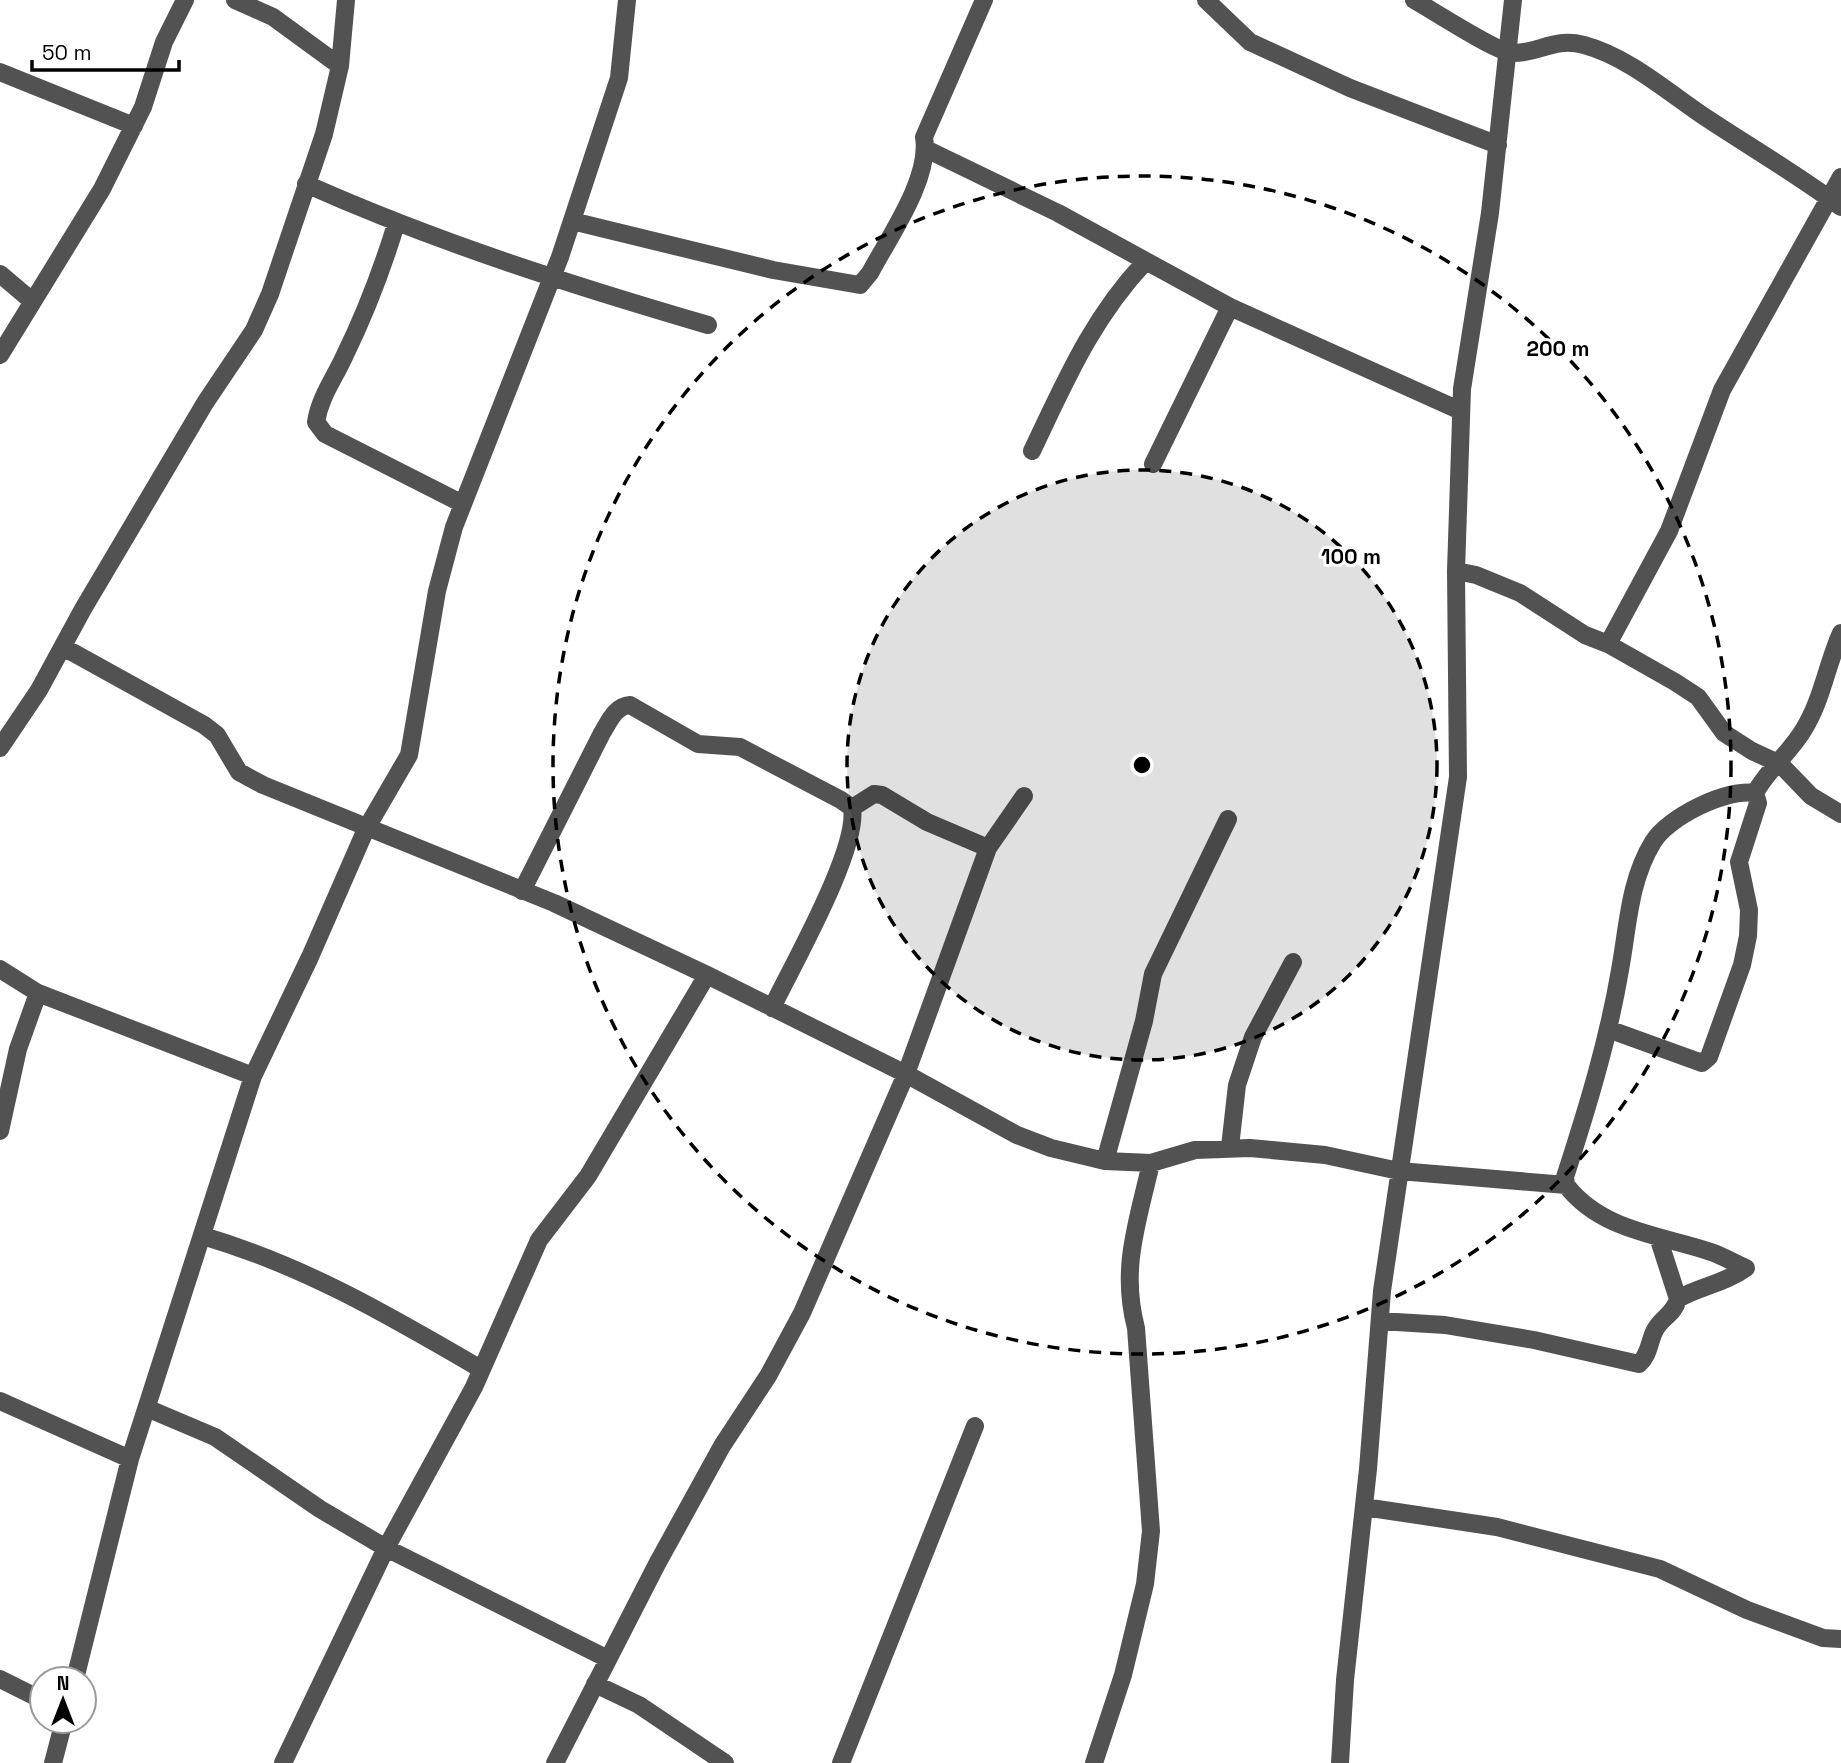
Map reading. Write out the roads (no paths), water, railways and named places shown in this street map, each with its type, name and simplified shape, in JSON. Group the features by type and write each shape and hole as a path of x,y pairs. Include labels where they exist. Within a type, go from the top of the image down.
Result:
{"street":[{"path":"0,355 102,189 134,126 164,43 184,0"},
{"path":"235,0 273,17 340,66"},
{"path":"0,748 39,691 205,403 254,330 270,294 324,134 340,66 346,0"},
{"path":"78,1665 130,1459 149,1409 253,1076 310,957 366,829 409,755 437,592 463,505 553,276 620,78 627,0"},
{"path":"572,221 773,270 860,285 870,273 916,187 926,149 924,137 984,0"},
{"path":"1206,0 1250,41 1350,88 1499,145"},
{"path":"1414,0 1508,53 1527,53 1546,44 1565,42 1585,45 1604,54 1640,72 1835,203"},
{"path":"1340,1763 1345,1680 1364,1507 1380,1321 1398,1171 1458,777 1456,571 1461,411 1499,145 1513,0"},
{"path":"0,72 134,126"},
{"path":"926,149 1058,213 1230,307 1461,411"},
{"path":"1608,644 1669,531 1723,390 1835,203 1841,177"},
{"path":"306,184 396,224 497,260 708,325"},
{"path":"396,224 376,286 343,360 325,390 316,422 325,434 463,505"},
{"path":"1032,451 1080,349 1124,284 1145,262"},
{"path":"0,274 32,301"},
{"path":"1153,464 1230,307"},
{"path":"1456,571 1476,575 1520,593 1585,635 1608,644 1698,697 1724,733 1752,751 1780,764 1811,796 1841,814"},
{"path":"1608,1029 1702,1063 1709,1057 1742,965 1748,936 1749,910 1739,862 1758,803 1755,793 1762,779 1780,764 1814,711 1841,634"},
{"path":"63,646 204,725 217,736 239,772 366,829 522,891 707,975 906,1074 1017,1135 1052,1148 1105,1161 1151,1163 1195,1150 1230,1147 1325,1155 1398,1171 1566,1185 1600,1215 1659,1240 1714,1253 1745,1268 1730,1280 1696,1288 1678,1299"},
{"path":"522,891 588,758 614,714 623,706 630,705 698,744 740,747 792,772 852,808"},
{"path":"1566,1185 1565,1177 1588,1108 1608,1029 1630,905 1655,839 1701,806 1732,792 1755,793"},
{"path":"852,808 874,794 882,795 928,822 988,848"},
{"path":"555,1763 722,1446 768,1376 802,1313 906,1074 988,848 1024,796"},
{"path":"772,1008 852,834 852,808"},
{"path":"1105,1161 1144,1021 1153,974 1228,819"},
{"path":"1230,1147 1237,1085 1253,1037 1293,962"},
{"path":"0,970 38,993 253,1076"},
{"path":"283,1763 386,1548 481,1369 539,1240 588,1176 707,975"},
{"path":"0,1131 18,1049 38,993"},
{"path":"1094,1763 1123,1675 1145,1584 1151,1531 1136,1328 1128,1297 1129,1261 1151,1163"},
{"path":"203,1236 260,1252 291,1266 379,1310 481,1369"},
{"path":"1380,1321 1445,1325 1534,1340 1639,1364 1648,1352 1654,1332 1675,1309 1678,1299 1659,1240"},
{"path":"0,1401 130,1459"},
{"path":"149,1409 215,1437 320,1508 386,1548 608,1659"},
{"path":"841,1763 975,1426"},
{"path":"1364,1507 1497,1527 1660,1569 1746,1610 1823,1638 1841,1639"},
{"path":"0,1679 28,1693"},
{"path":"595,1684 639,1705 725,1763"},
{"path":"53,1763 60,1735"}]}
